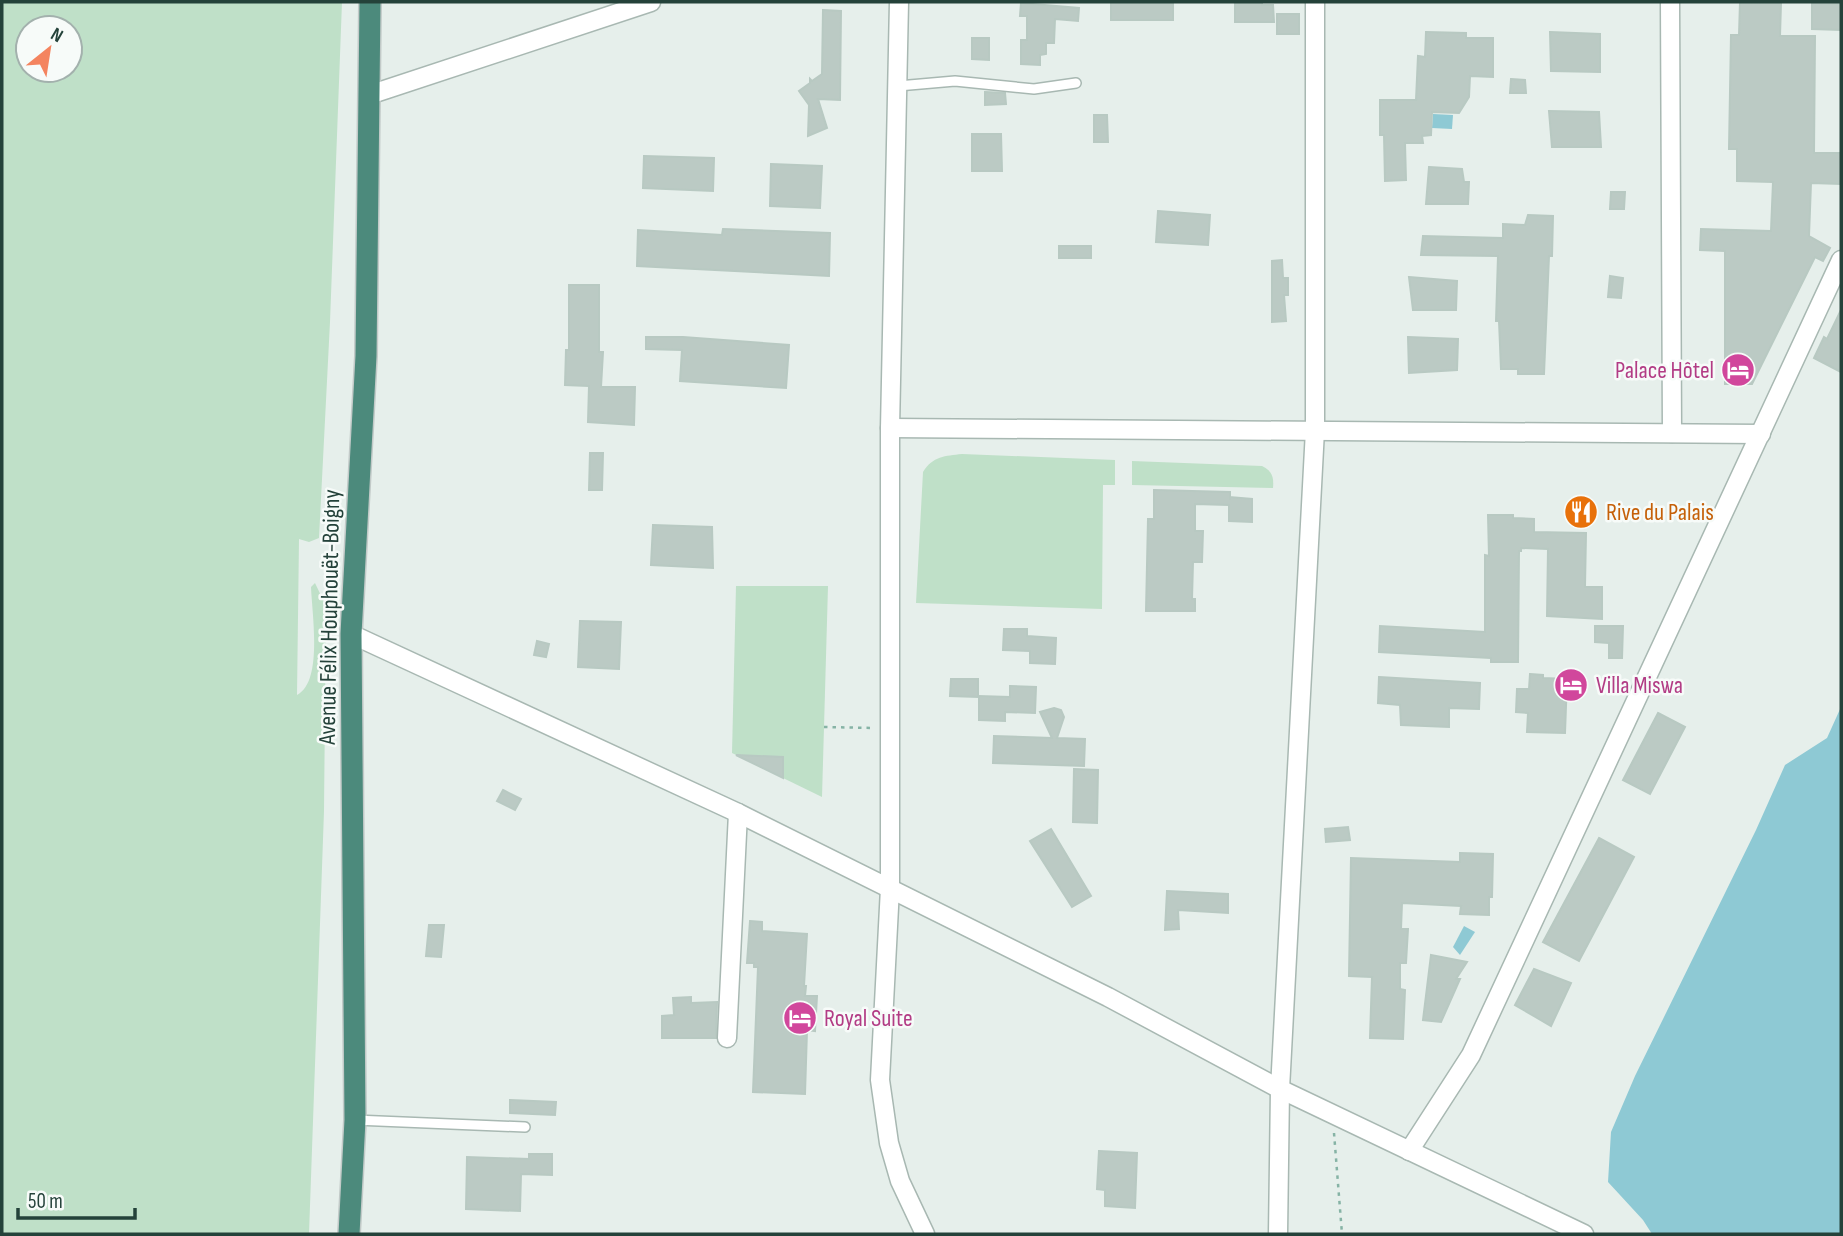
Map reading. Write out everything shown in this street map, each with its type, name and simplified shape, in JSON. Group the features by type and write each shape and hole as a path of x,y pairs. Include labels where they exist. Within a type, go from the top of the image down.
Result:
{"highway":[{"name":"Avenue Félix Houphouët-Boigny","path":"349,1234 355,1120 351,634 366,356 370,2"}],"street":[{"path":"369,95 651,2"},
{"path":"899,2 890,428 890,888 880,1080 889,1143 900,1181 925,1234"},
{"path":"1278,1234 1280,1089 1315,430 1315,2"},
{"path":"1670,2 1672,433"},
{"path":"1409,1151 1471,1055 1841,260"},
{"path":"890,428 1761,433"},
{"path":"351,634 738,813 1108,997 1280,1089 1584,1234"},
{"path":"727,1038 738,813"}],"lane":[{"path":"898,86 955,81 1034,89 1076,83"},
{"path":"355,1120 525,1127"}],"path":[{"path":"824,727 890,728"},
{"path":"1333,1113 1342,1234"}],"green space":[{"path":"2,2 342,2 319,538 309,542 299,539 297,695 305,688 313,662 311,587 315,583 326,606 324,811 309,1234 2,1234"},
{"path":"962,454 1115,460 1115,485 1103,485 1102,609 916,603 923,472 935,460"},
{"path":"1132,461 1262,466 1272,475 1273,488 1132,485"},
{"path":"736,586 828,586 822,797 732,753"}],"water":[{"path":"1433,114 1453,115 1452,129 1432,128"},
{"path":"1841,707 1841,1234 1652,1234 1643,1220 1608,1182 1611,1132 1635,1076 1756,830 1785,765 1827,738"},
{"path":"1464,926 1475,932 1460,955 1453,947"}],"building":[{"path":"1111,2 1173,3 1173,20 1111,20"},
{"path":"1235,2 1262,2 1262,5 1273,5 1274,22 1235,22"},
{"path":"1740,2 1781,3 1780,36 1815,36 1814,153 1841,153 1841,184 1811,183 1809,236 1830,248 1823,261 1815,257 1752,384 1725,384 1725,251 1700,250 1701,229 1771,231 1773,182 1737,181 1737,149 1729,149 1731,35 1739,35"},
{"path":"1021,3 1079,8 1078,21 1055,19 1054,43 1046,43 1046,54 1040,55 1040,65 1021,64 1021,40 1027,40 1027,16 1020,16"},
{"path":"1812,3 1841,4 1841,30 1812,29"},
{"path":"823,10 841,11 840,100 818,99 827,128 808,136 809,105 799,91 810,83 810,79 812,81 822,74"},
{"path":"1277,14 1299,14 1299,34 1277,34"},
{"path":"1426,32 1466,33 1466,38 1493,38 1493,77 1470,76 1469,97 1459,113 1432,112 1431,135 1422,136 1423,143 1405,143 1406,180 1385,181 1384,135 1380,135 1380,100 1416,100 1418,56 1425,57"},
{"path":"1550,32 1600,34 1600,72 1551,71"},
{"path":"972,38 989,38 989,60 972,59"},
{"path":"1511,79 1525,80 1526,93 1510,93"},
{"path":"985,92 1005,93 1006,104 985,105"},
{"path":"1549,111 1599,112 1601,147 1552,147"},
{"path":"1094,115 1107,115 1108,142 1094,142"},
{"path":"972,134 1001,134 1002,171 972,171"},
{"path":"644,156 714,158 713,191 643,188"},
{"path":"771,164 822,166 820,208 770,206"},
{"path":"1429,167 1462,169 1464,182 1469,182 1468,204 1426,204"},
{"path":"1611,192 1625,192 1624,209 1610,209"},
{"path":"1158,211 1210,215 1208,245 1156,242"},
{"path":"1528,215 1553,216 1544,374 1518,374 1518,369 1501,369 1499,321 1496,321 1498,256 1421,255 1423,236 1503,238 1503,224 1525,225"},
{"path":"723,229 830,233 829,276 637,266 638,230 722,235"},
{"path":"1059,246 1091,246 1091,258 1059,258"},
{"path":"1282,260 1283,278 1288,278 1288,295 1284,295 1286,321 1272,322 1272,261"},
{"path":"1610,276 1623,278 1621,298 1608,297"},
{"path":"1409,277 1457,281 1456,310 1413,310"},
{"path":"569,285 599,285 599,352 603,352 601,387 635,387 634,425 588,422 589,386 565,385 566,350 569,350"},
{"path":"1841,310 1841,372 1814,358"},
{"path":"646,337 789,345 786,388 680,381 682,350 646,349"},
{"path":"1408,337 1458,339 1457,370 1409,373"},
{"path":"590,453 603,453 602,490 589,490"},
{"path":"1154,490 1230,492 1230,497 1252,499 1252,522 1229,521 1229,505 1195,504 1195,531 1203,531 1202,562 1193,562 1192,599 1195,599 1195,611 1146,611 1148,519 1154,519"},
{"path":"1488,515 1513,515 1513,518 1534,519 1534,532 1586,533 1585,587 1602,587 1602,619 1547,616 1548,549 1521,548 1518,662 1379,652 1380,626 1485,632"},
{"path":"653,525 712,527 713,568 651,565"},
{"path":"580,621 621,622 619,669 578,667"},
{"path":"1595,626 1623,626 1622,658 1609,658 1609,643 1595,642"},
{"path":"1004,629 1027,629 1027,636 1056,638 1055,664 1030,663 1030,651 1003,650"},
{"path":"537,641 549,644 546,657 534,655"},
{"path":"1530,674 1543,675 1543,678 1567,679 1565,733 1527,732 1528,713 1516,712 1517,689 1529,689"},
{"path":"1379,677 1480,683 1479,709 1449,708 1449,727 1401,725 1400,705 1378,703"},
{"path":"951,679 978,679 978,697 950,696"},
{"path":"1010,686 1036,687 1035,713 1005,712 1005,721 979,720 979,696 1010,697"},
{"path":"1054,708 1061,710 1064,717 1057,738 1085,739 1084,766 993,763 994,736 1052,738 1040,712"},
{"path":"1658,713 1685,727 1650,794 1623,780"},
{"path":"736,755 783,757 783,778"},
{"path":"1074,769 1098,770 1097,823 1073,822"},
{"path":"503,790 521,799 515,810 497,801"},
{"path":"1348,827 1350,840 1326,842 1325,829"},
{"path":"1051,829 1091,896 1072,907 1030,841"},
{"path":"1599,838 1634,857 1579,961 1543,942"},
{"path":"1460,853 1493,854 1489,915 1460,914 1461,906 1402,903 1401,929 1408,929 1406,963 1400,963 1400,989 1405,990 1403,1039 1370,1038 1372,977 1349,976 1351,858 1460,862"},
{"path":"1167,891 1228,894 1228,913 1178,910 1179,929 1165,930"},
{"path":"750,921 762,922 762,931 807,934 805,996 817,996 815,1031 807,1030 805,1094 753,1092 758,967 754,967 754,963 747,963"},
{"path":"429,925 444,925 441,957 426,956"},
{"path":"1431,955 1467,962 1456,979 1460,979 1441,1022 1423,1020"},
{"path":"1534,969 1571,983 1551,1026 1515,1005"},
{"path":"691,997 691,1003 717,1002 716,1038 662,1038 662,1016 674,1015 673,998"},
{"path":"510,1100 556,1102 555,1115 510,1113"},
{"path":"1099,1151 1137,1153 1135,1208 1105,1206 1105,1190 1097,1189"},
{"path":"529,1154 552,1154 552,1175 521,1174 520,1211 466,1209 467,1157 529,1159"}],"place":[{"name":"Palace Hôtel","path":"1738,370"},
{"name":"Rive du Palais","path":"1581,512"},
{"name":"Villa Miswa","path":"1571,685"},
{"name":"Royal Suite","path":"800,1018"}]}
